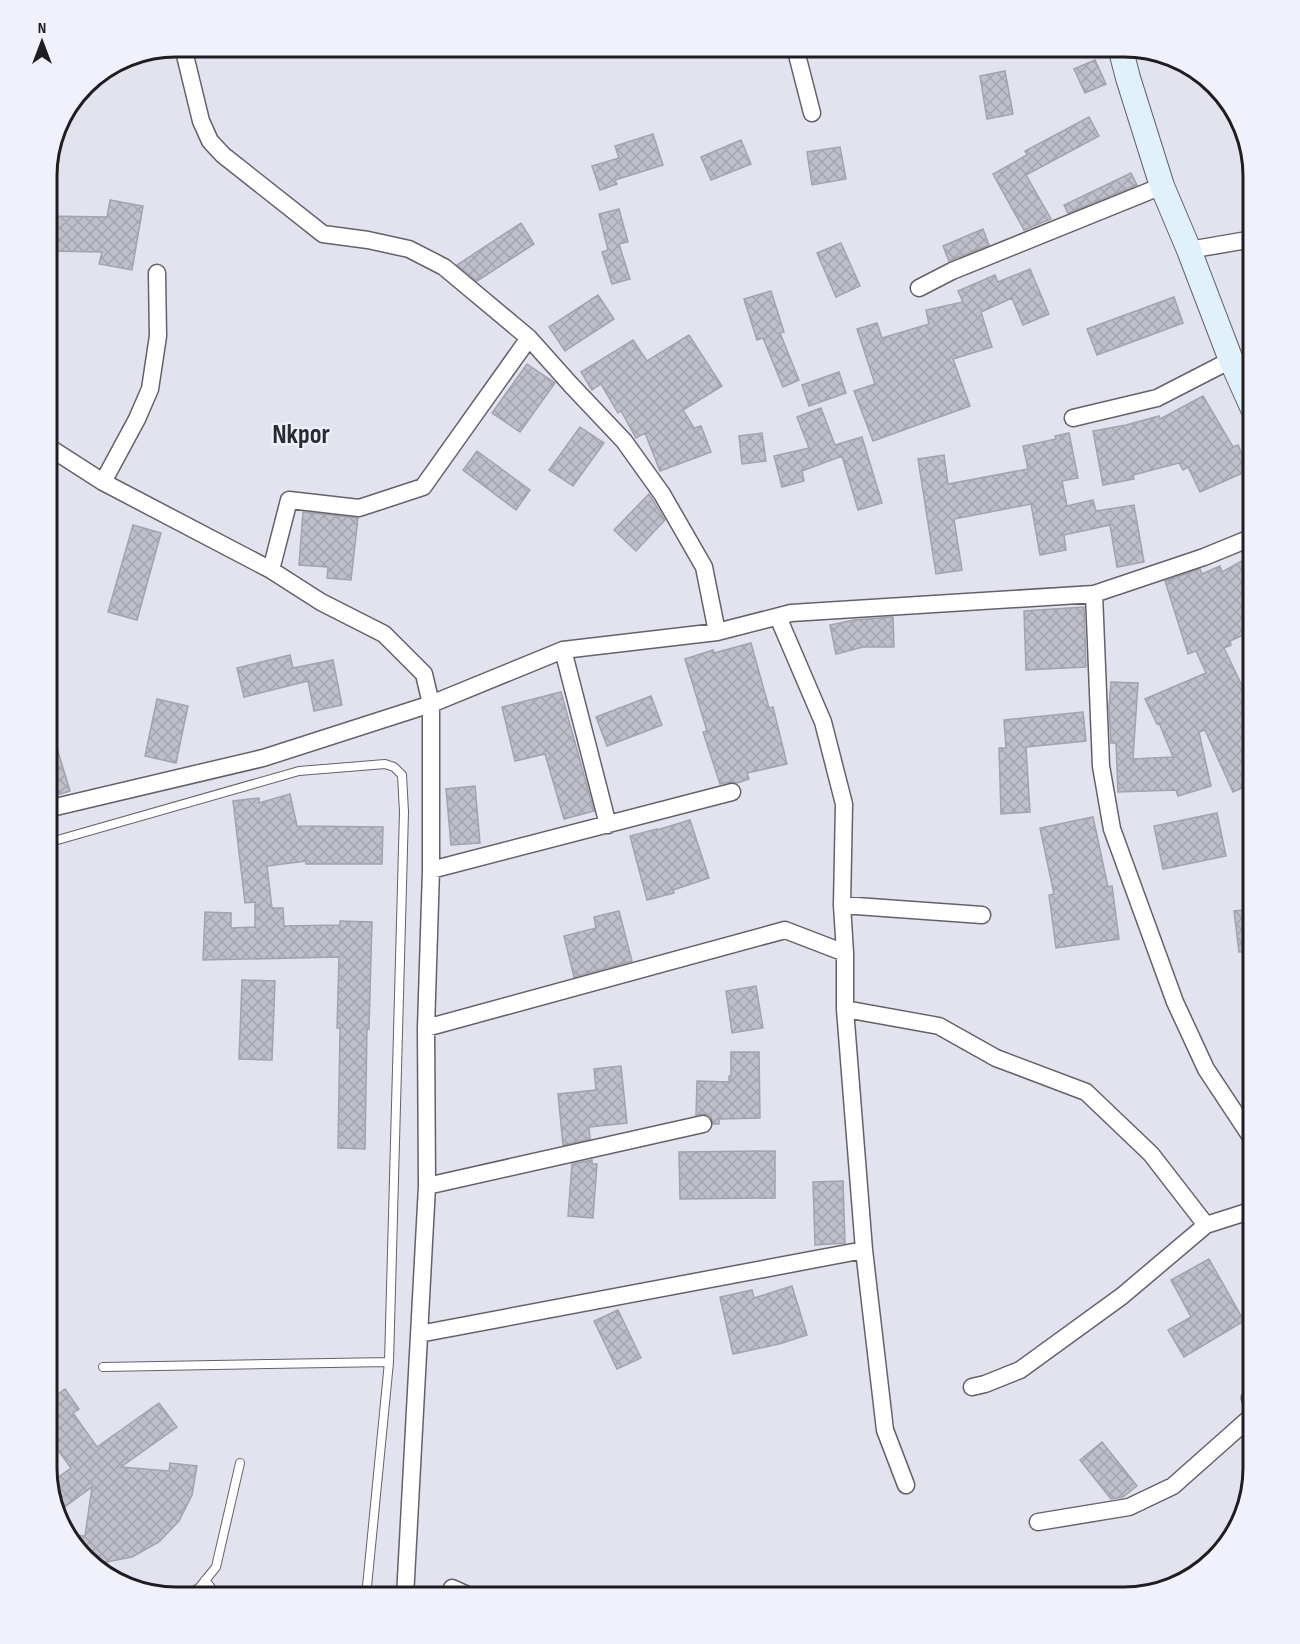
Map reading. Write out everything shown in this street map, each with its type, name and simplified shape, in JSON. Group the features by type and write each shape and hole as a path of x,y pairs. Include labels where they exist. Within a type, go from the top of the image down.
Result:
{"main road":[{"path":"1123,57 1162,186 1243,386"}],"street":[{"path":"186,57 201,121 210,141 223,155 323,234 368,240 409,249 444,267 530,338 624,441 662,494 704,567 717,632"},
{"path":"798,57 812,113"},
{"path":"919,288 952,270 1162,186"},
{"path":"1189,250 1243,241"},
{"path":"103,482 137,419 150,389 158,336 157,273"},
{"path":"271,570 289,500 359,508 423,487 530,338"},
{"path":"1073,418 1157,398 1231,360"},
{"path":"57,452 103,482 271,570 321,602 384,634 424,674 431,704 431,870 426,1028 427,1186 406,1587"},
{"path":"57,807 263,758 431,704 563,650 717,632 790,613 1094,594 1243,541"},
{"path":"1094,594 1101,766 1112,829 1175,1002 1206,1069 1243,1124"},
{"path":"778,617 823,722 844,804 842,905 845,1009 864,1250 885,1430 906,1485"},
{"path":"563,650 608,825"},
{"path":"431,870 732,792"},
{"path":"842,905 981,915"},
{"path":"426,1028 785,930 845,953"},
{"path":"845,1009 939,1026 996,1058 1086,1092 1152,1154 1206,1225"},
{"path":"427,1186 703,1124"},
{"path":"972,1387 1020,1370 1122,1296 1206,1225 1243,1213"},
{"path":"419,1334 864,1250"},
{"path":"1038,1522 1129,1507 1173,1486 1243,1425"}],"lane":[{"path":"57,840 299,771 386,764 394,767 402,776 404,812 389,1362 367,1587"},
{"path":"104,1367 389,1362"},
{"path":"200,1587 216,1567 240,1463"},
{"path":"205,1580 210,1587"}],"building":[{"path":"1095,60 1106,84 1085,93 1074,69"},
{"path":"1005,71 1013,114 987,119 980,76"},
{"path":"1089,117 1099,136 1026,175 1051,219 1024,230 993,174 1027,155 1025,151"},
{"path":"653,134 663,165 615,180 617,184 600,190 592,166 619,158 615,146"},
{"path":"741,140 751,164 711,180 701,157"},
{"path":"840,147 846,179 812,185 807,152"},
{"path":"1131,173 1137,185 1068,213 1064,205"},
{"path":"110,200 143,206 132,270 99,264 102,252 57,251 57,216 107,217"},
{"path":"619,209 628,242 619,244 630,279 612,284 602,252 608,250 599,214"},
{"path":"521,223 534,244 477,281 457,265"},
{"path":"983,229 989,245 949,261 943,246"},
{"path":"841,243 860,286 836,297 817,253"},
{"path":"1030,269 1049,314 1023,325 1012,298 981,312 992,347 953,359 970,406 873,441 854,391 875,384 857,329 877,323 882,338 929,324 926,310 963,302 958,291 995,275 998,282"},
{"path":"771,291 784,332 780,333 799,380 783,387 763,338 757,340 744,299"},
{"path":"598,295 614,319 565,351 549,327"},
{"path":"1174,297 1183,323 1097,355 1087,329"},
{"path":"689,335 722,386 683,410 694,428 701,426 711,452 660,471 645,433 636,438 621,411 618,413 601,384 592,390 581,372 633,340 647,361"},
{"path":"527,364 555,383 520,432 492,413"},
{"path":"839,372 846,393 809,406 802,385"},
{"path":"1203,396 1233,447 1238,445 1243,456 1243,473 1200,492 1188,467 1183,470 1179,463 1133,475 1134,479 1103,485 1093,431 1159,416 1160,419"},
{"path":"821,408 835,445 862,437 882,503 858,510 842,456 802,471 804,481 782,487 774,456 809,448 797,417"},
{"path":"580,427 604,443 573,486 549,470"},
{"path":"762,433 766,461 742,464 739,436"},
{"path":"1069,433 1078,478 1062,481 1067,506 1093,500 1096,511 1134,505 1144,562 1117,567 1110,525 1064,535 1066,550 1040,555 1031,504 954,519 962,570 936,574 918,459 944,455 948,484 1028,469 1023,446 1056,439 1055,436"},
{"path":"477,451 530,490 516,510 463,470"},
{"path":"649,494 665,520 636,551 614,530"},
{"path":"303,512 358,518 351,580 327,578 328,567 299,565"},
{"path":"133,525 161,533 137,620 108,612"},
{"path":"1243,560 1243,635 1230,641 1231,645 1224,648 1243,688 1243,788 1233,792 1205,730 1199,732 1211,786 1178,796 1176,790 1118,792 1116,743 1111,743 1109,707 1111,682 1138,683 1133,759 1173,757 1159,723 1157,724 1145,699 1206,673 1196,651 1188,654 1165,581 1200,569 1202,574 1220,566 1222,572"},
{"path":"1084,607 1086,667 1026,670 1024,611"},
{"path":"893,617 894,647 863,647 836,654 830,625 854,620"},
{"path":"751,643 769,708 773,707 787,764 747,773 749,779 737,783 720,784 703,732 707,731 685,659 713,650 714,653"},
{"path":"290,655 293,668 333,660 342,705 314,711 308,681 244,697 237,668"},
{"path":"561,692 594,811 564,819 545,754 515,761 502,707"},
{"path":"651,696 662,725 607,746 596,717"},
{"path":"157,699 188,706 176,763 145,756"},
{"path":"1083,712 1086,741 1026,747 1030,812 1001,814 999,748 1006,748 1004,720"},
{"path":"57,748 70,791 57,795"},
{"path":"475,786 480,843 451,845 446,789"},
{"path":"290,794 297,826 383,827 382,864 306,864 306,861 267,866 272,908 283,908 284,926 340,925 340,921 372,922 365,1149 338,1148 339,957 203,960 205,912 231,913 231,928 255,927 255,902 245,903 233,801 259,798 259,803"},
{"path":"1217,813 1226,856 1163,869 1154,826"},
{"path":"1093,817 1108,887 1112,886 1119,939 1056,948 1049,895 1054,894 1040,828"},
{"path":"690,820 709,878 673,890 674,893 647,900 630,836"},
{"path":"1243,910 1243,952 1239,952 1234,911"},
{"path":"619,911 632,961 574,977 564,936 596,928 594,917"},
{"path":"242,980 275,981 272,1060 239,1059"},
{"path":"756,986 763,1028 732,1033 726,991"},
{"path":"731,1052 759,1052 760,1118 719,1119 719,1124 713,1124 711,1117 707,1114 696,1115 697,1081 729,1082"},
{"path":"621,1066 627,1123 589,1127 590,1139 563,1145 558,1094 596,1090 594,1069"},
{"path":"775,1151 775,1198 680,1199 679,1152"},
{"path":"592,1160 592,1164 597,1164 593,1218 568,1216 572,1164"},
{"path":"843,1181 845,1243 815,1245 813,1182"},
{"path":"1209,1259 1243,1322 1184,1357 1168,1330 1191,1317 1171,1280"},
{"path":"792,1286 807,1335 733,1354 720,1297 752,1290 754,1298"},
{"path":"618,1310 641,1358 617,1369 594,1321"},
{"path":"65,1389 79,1409 73,1413 97,1447 159,1403 177,1427 121,1467 169,1471 170,1463 197,1466 192,1495 179,1521 159,1542 132,1557 104,1563 86,1547 78,1535 85,1536 92,1487 63,1508 57,1478 71,1468 57,1449 57,1395"},
{"path":"1102,1442 1137,1486 1123,1497 1111,1499 1080,1460"}],"district":[{"name":"Nkpor","path":"301,435"}]}
